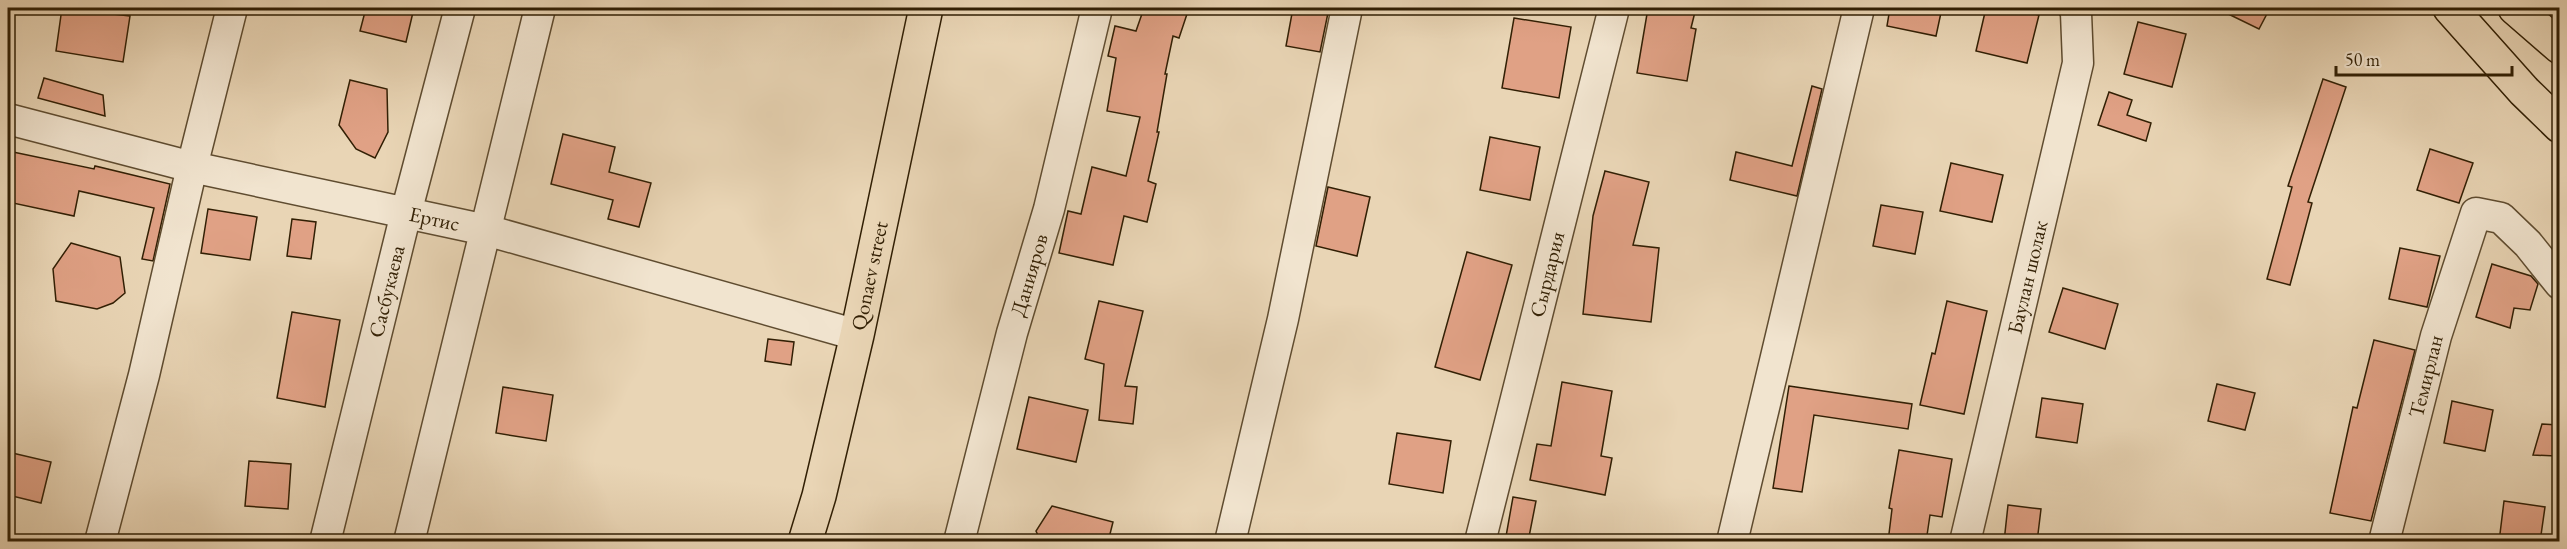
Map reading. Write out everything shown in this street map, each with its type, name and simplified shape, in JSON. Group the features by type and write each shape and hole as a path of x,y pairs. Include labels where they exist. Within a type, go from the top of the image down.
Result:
{"main road":[{"name":"Qonaev street","path":"805,542 819,496 857,335 926,8"},
{"path":"2450,8 2524,91 2559,126"},
{"path":"2515,8 2559,47"}],"street":[{"path":"100,542 144,375 192,167 232,8"},
{"name":"Сасбукаева","path":"325,542 406,213 460,8"},
{"path":"409,542 540,8"},
{"name":"Данияров","path":"959,542 1012,333 1048,209 1097,8"},
{"path":"1230,542 1283,319 1347,8"},
{"name":"Сырдария","path":"1480,542 1614,8"},
{"path":"1732,542 1859,8"},
{"name":"Баулан шолак","path":"1965,542 2078,63 2075,10"},
{"name":"Ертис","path":"8,119 192,167 486,230 857,335"},
{"name":"Темирлан","path":"2384,542 2436,336 2476,213 2501,218 2528,244 2559,284"}],"building":[{"path":"62,8 130,16 123,62 56,51"},
{"path":"366,8 414,8 406,42 360,31"},
{"path":"1144,8 1189,8 1179,38 1173,36 1165,74 1167,74 1157,132 1159,132 1148,181 1156,184 1147,222 1124,216 1113,265 1059,253 1068,211 1081,214 1092,167 1126,176 1140,117 1107,111 1116,58 1108,56 1115,26 1136,31"},
{"path":"1293,8 1329,8 1320,52 1286,46"},
{"path":"1648,8 1696,8 1691,28 1696,29 1687,81 1637,73"},
{"path":"1890,8 1942,8 1936,36 1887,26"},
{"path":"1986,8 2006,8 2039,15 2027,63 1976,51"},
{"path":"2216,8 2270,8 2259,29"},
{"path":"1514,18 1571,27 1559,98 1502,88"},
{"path":"2138,22 2186,34 2172,87 2124,74"},
{"path":"44,78 103,95 105,116 38,98"},
{"path":"2323,79 2346,87 2308,202 2312,203 2290,285 2267,279 2292,187 2288,186"},
{"path":"350,80 387,89 388,132 375,158 356,149 339,125"},
{"path":"1812,86 1822,89 1797,196 1730,180 1736,152 1792,166"},
{"path":"2109,92 2132,100 2127,115 2151,123 2146,141 2098,125"},
{"path":"563,134 615,147 609,172 651,183 639,227 608,219 613,200 551,184"},
{"path":"1490,137 1540,147 1530,200 1480,190"},
{"path":"2430,149 2473,163 2459,203 2417,190"},
{"path":"13,152 94,169 95,166 170,184 153,261 142,259 154,208 79,191 74,216 8,202 8,176"},
{"path":"1951,163 2003,175 1992,222 1940,211"},
{"path":"1605,171 1649,182 1633,245 1659,248 1651,322 1583,314 1593,216"},
{"path":"1328,187 1370,197 1357,256 1316,246"},
{"path":"1881,205 1923,212 1915,254 1873,246"},
{"path":"208,209 257,217 250,260 201,253"},
{"path":"292,219 316,222 311,259 287,256"},
{"path":"71,243 120,257 125,293 113,303 97,309 56,301 53,269"},
{"path":"2400,248 2440,256 2427,307 2389,299"},
{"path":"1467,252 1512,265 1480,380 1435,367"},
{"path":"2492,264 2531,276 2538,284 2530,310 2514,308 2510,328 2476,317"},
{"path":"2063,288 2118,304 2105,349 2049,332"},
{"path":"1099,301 1143,311 1125,386 1137,387 1133,424 1099,420 1104,364 1085,359"},
{"path":"1947,301 1987,311 1964,414 1920,405"},
{"path":"292,312 340,320 325,407 277,398"},
{"path":"768,339 794,342 791,365 765,361"},
{"path":"2374,340 2415,350 2371,521 2330,513 2353,407 2357,408"},
{"path":"1562,382 1612,391 1601,456 1612,458 1605,495 1530,480 1537,444 1551,446"},
{"path":"2217,384 2255,393 2245,430 2208,421"},
{"path":"1789,386 1912,404 1908,429 1814,415 1802,492 1773,488"},
{"path":"503,387 553,395 546,441 496,433"},
{"path":"1029,397 1088,410 1076,462 1017,449"},
{"path":"2042,398 2083,404 2077,443 2036,437"},
{"path":"2452,401 2493,410 2485,451 2444,443"},
{"path":"2542,424 2558,425 2556,456 2533,455"},
{"path":"1397,433 1451,441 1443,493 1389,484"},
{"path":"1899,450 1952,459 1942,517 1930,515 1926,542 1888,542 1892,509 1889,508"},
{"path":"8,452 51,462 41,503 8,495"},
{"path":"249,461 291,464 288,509 245,506"},
{"path":"1513,497 1536,501 1528,542 1505,542"},
{"path":"2504,501 2545,507 2540,542 2499,542"},
{"path":"2008,505 2041,509 2037,542 2004,542"},
{"path":"1052,506 1113,522 1108,542 1041,542 1036,531"}]}
